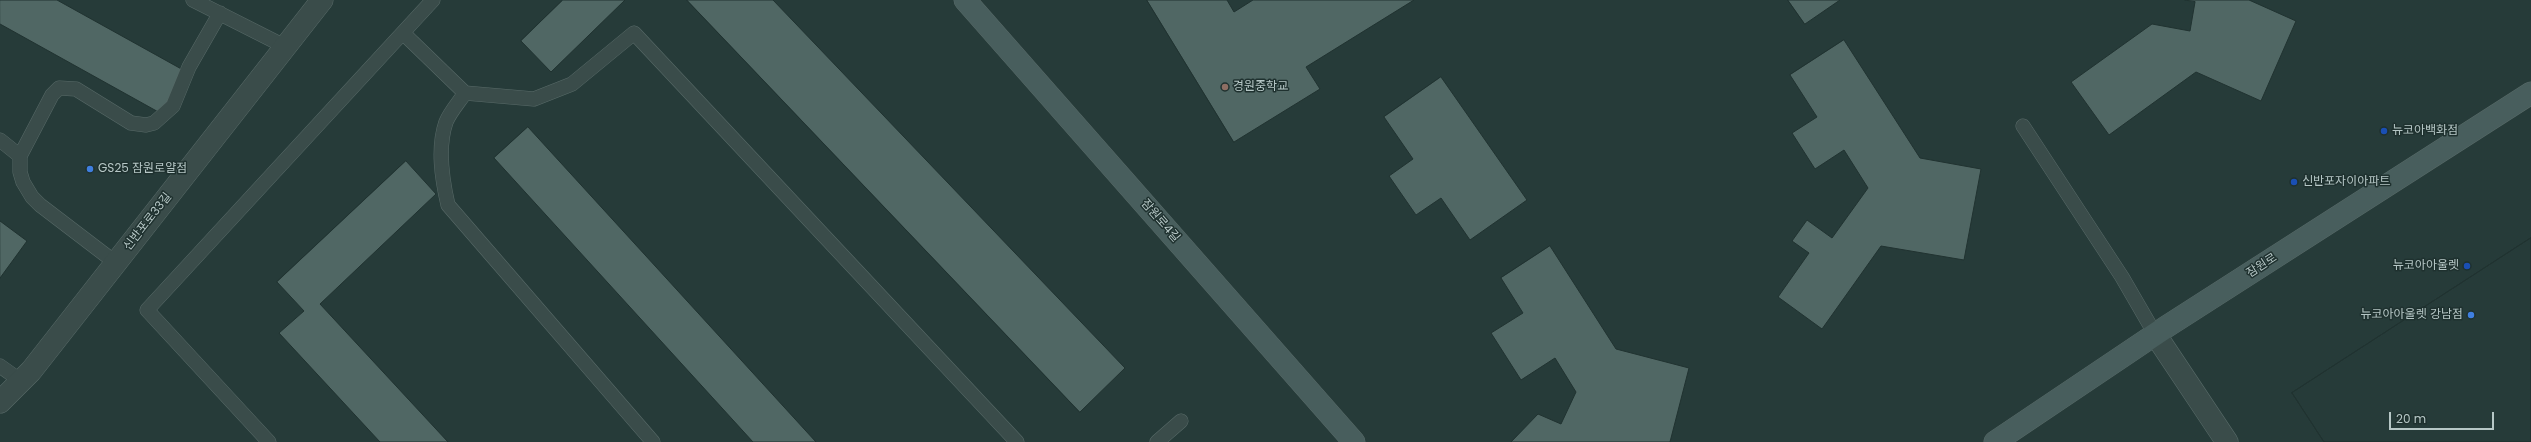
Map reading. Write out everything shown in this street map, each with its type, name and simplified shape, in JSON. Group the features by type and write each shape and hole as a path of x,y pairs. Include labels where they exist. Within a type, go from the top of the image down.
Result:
{"main road":[{"name":"잠원로4길","path":"965,0 1354,442"},
{"name":"잠원로","path":"1995,442 2155,334 2531,93"}],"street":[{"name":"신반포로33길","path":"0,402 21,381 116,263 286,47 320,0"},
{"path":"2155,334 2227,442"}],"lane":[{"path":"193,0 286,47"},
{"path":"269,442 147,310 433,0"},
{"path":"116,263 32,197 20,172 20,156 52,95 59,88 76,89 131,123 146,125 158,120 173,106 189,67 220,14"},
{"path":"403,33 465,93 534,99 572,84 634,33 1017,442"},
{"path":"465,93 446,121 442,145 442,178 448,205 653,442"},
{"path":"2023,126 2122,277 2155,334"},
{"path":"0,140 20,156"},
{"path":"0,366 21,381"},
{"path":"1157,442 1181,421"}],"building":[{"path":"0,0 57,0 185,71 162,114 0,24"},
{"path":"563,0 625,0 551,72 521,41"},
{"path":"687,0 773,0 1125,368 1080,412"},
{"name":"경원중학교","path":"1147,0 1227,0 1234,12 1253,0 1414,0 1306,67 1320,89 1234,142"},
{"path":"1788,0 1840,0 1805,24"},
{"path":"2185,0 2249,0 2296,21 2261,101 2196,72 2109,135 2071,82 2152,24 2190,31 2195,2"},
{"path":"1844,40 1920,158 1981,169 1964,260 1881,246 1822,329 1778,297 1809,253 1792,241 1807,220 1832,238 1868,188 1844,150 1815,169 1792,133 1817,117 1790,75"},
{"path":"1441,77 1527,200 1470,240 1441,198 1416,215 1389,176 1413,159 1384,117"},
{"path":"528,127 816,442 753,442 494,158"},
{"path":"406,161 436,194 320,304 448,442 380,442 279,333 304,311 277,282"},
{"path":"0,221 27,241 0,278"},
{"name":"뉴코아아울렛 강남점","path":"2531,238 2531,442 2324,442 2292,393"},
{"name":"뉴코아아울렛 강남점","path":"2531,238 2531,442 2324,442 2292,393"},
{"path":"1550,246 1616,349 1689,368 1670,442 1511,442 1538,414 1561,424 1576,392 1555,358 1521,380 1491,333 1523,313 1501,278"}],"place":[{"name":"경원중학교","path":"1225,87"},
{"name":"뉴코아백화점","path":"2384,131"},
{"name":"GS25 잠원로얄점","path":"90,169"},
{"name":"신반포자이아파트","path":"2294,182"},
{"name":"뉴코아아울렛","path":"2467,266"},
{"name":"뉴코아아울렛 강남점","path":"2471,315"}]}
